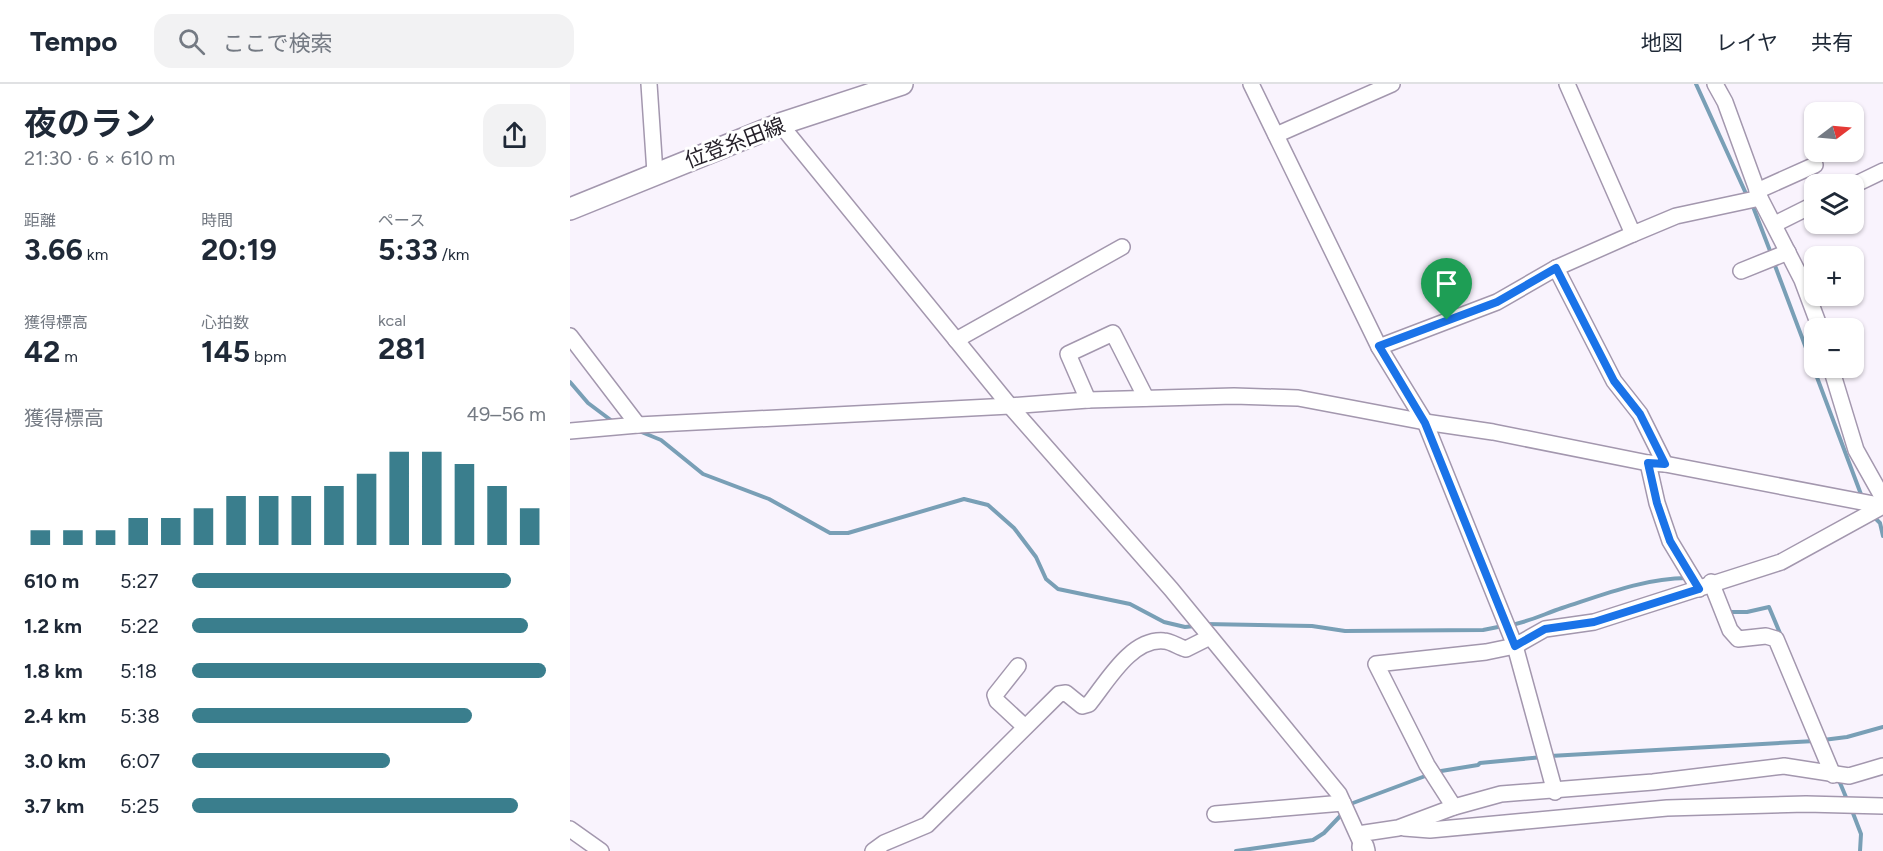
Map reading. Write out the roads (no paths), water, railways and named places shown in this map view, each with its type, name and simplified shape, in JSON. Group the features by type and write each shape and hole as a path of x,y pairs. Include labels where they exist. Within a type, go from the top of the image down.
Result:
{"main road":[{"name":"位登糸田線","path":"570,209 780,124 902,84"}],"street":[{"path":"649,84 655,173"},
{"path":"1251,84 1379,346 1425,423 1515,646 1555,792"},
{"path":"1276,135 1392,84"},
{"path":"1567,84 1633,234"},
{"path":"1715,84 1725,102 1758,195 1802,280 1816,318"},
{"path":"780,124 1010,406 1210,637 1339,794 1362,844 1454,807 1501,794 1555,792 1784,766 1849,776 1883,766"},
{"path":"1379,346 1497,302 1556,268 1676,216 1758,195 1815,165"},
{"path":"1864,180 1883,171"},
{"path":"1775,224 1804,210"},
{"path":"956,340 1122,247"},
{"path":"1740,271 1788,252"},
{"path":"1556,268 1614,381 1640,414 1665,464"},
{"path":"1088,400 1068,354 1113,333 1146,398"},
{"path":"570,336 638,425"},
{"path":"1834,378 1851,439 1883,498"},
{"path":"570,431 638,425 1088,400 1298,398 1425,423 1493,432 1883,506"},
{"path":"1648,463 1657,503 1670,541 1705,586 1730,630 1738,639 1766,636 1776,639 1833,775"},
{"path":"1454,807 1427,765 1376,664 1486,652 1515,646 1545,629 1594,622 1781,562 1883,506"},
{"path":"873,851 884,843 927,825 1059,694 1066,693 1082,706 1089,704 1130,654 1148,643 1164,641 1186,650 1210,637"},
{"path":"1018,666 995,695 997,701 1025,727"},
{"path":"1215,814 1343,803"},
{"path":"1398,828 1430,830 1667,808 1806,804 1883,806"},
{"path":"570,829 601,851"}],"waterway":[{"path":"1696,84 1748,198"},
{"path":"1752,204 1772,256"},
{"path":"1774,263 1862,497"},
{"path":"570,382 588,403 612,421"},
{"path":"639,431 661,440 703,474 769,499 830,533 848,533 964,499 988,505 1014,528 1036,557 1046,579 1058,589 1130,604 1164,622 1185,627 1195,626"},
{"path":"1874,517 1880,523 1883,536"},
{"path":"1510,625 1624,588 1655,581 1687,578"},
{"path":"1727,612 1747,612 1769,607 1782,638"},
{"path":"1205,624 1312,626 1345,631 1483,630 1503,626"},
{"path":"1823,740 1847,737 1883,727"},
{"path":"1550,756 1815,741"},
{"path":"1435,772 1480,763 1543,757"},
{"path":"1349,806 1428,775"},
{"path":"1838,778 1848,802"},
{"path":"1851,808 1861,834 1860,851"},
{"path":"1236,851 1313,840 1324,833 1344,812"}]}
